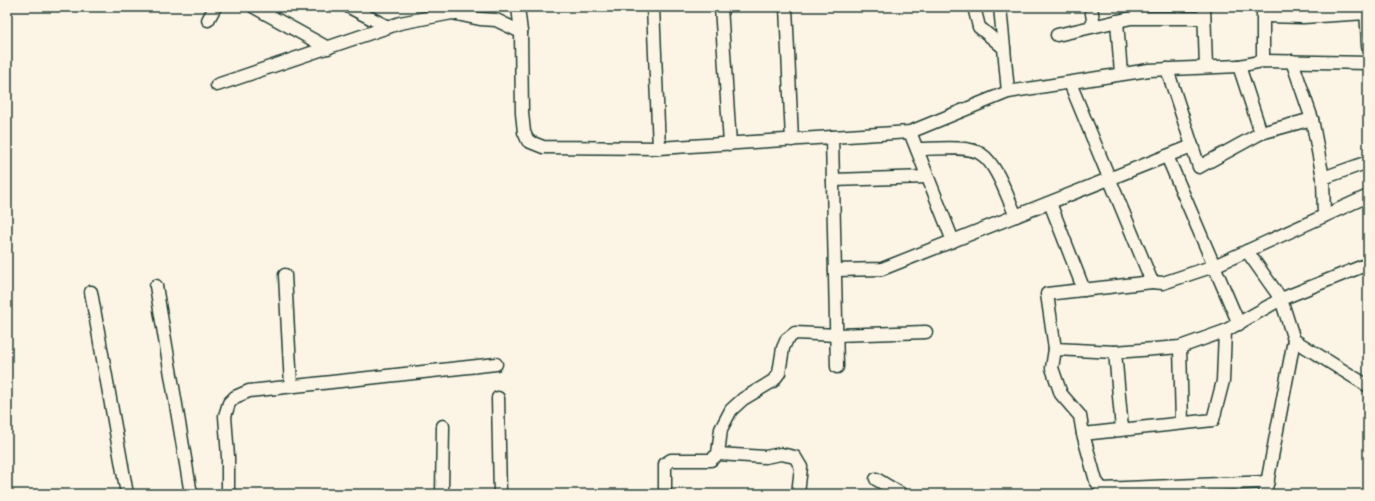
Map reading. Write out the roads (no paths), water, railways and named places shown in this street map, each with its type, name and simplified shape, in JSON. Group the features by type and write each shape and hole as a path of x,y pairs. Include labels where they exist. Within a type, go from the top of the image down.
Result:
{"street":[{"path":"208,20 215,7"},
{"path":"254,7 328,48"},
{"path":"349,7 370,12 388,27"},
{"path":"518,7 521,32 522,113 524,132 528,141 543,147 659,148 910,132 1008,92 1121,74 1167,69 1239,66 1263,61 1368,63"},
{"path":"653,7 659,148"},
{"path":"722,7 730,144"},
{"path":"786,7 792,140"},
{"path":"974,7 979,27 1004,48"},
{"path":"1000,7 1008,92"},
{"path":"1091,7 1094,26"},
{"path":"217,85 400,23 452,10 480,19 496,20 521,32"},
{"path":"1263,61 1263,11 1367,15 1368,46"},
{"path":"1057,35 1117,21 1132,13 1204,12 1206,68"},
{"path":"1117,21 1121,74"},
{"path":"1292,61 1312,119 1323,178 1324,216"},
{"path":"1239,66 1261,133"},
{"path":"1167,69 1199,167 1261,133 1312,119"},
{"path":"1070,83 1152,282"},
{"path":"910,132 953,241"},
{"path":"832,137 837,367"},
{"path":"835,270 882,269 1192,146"},
{"path":"917,149 969,150 981,153 991,162 1016,216"},
{"path":"1167,156 1240,324"},
{"path":"1323,178 1368,162"},
{"path":"833,180 927,177"},
{"path":"1268,482 1101,492 1082,434 1080,416 1061,394 1052,368 1055,349 1047,294 1152,282 1164,283 1214,266 1368,196"},
{"path":"1050,202 1084,290"},
{"path":"1247,251 1281,299 1294,340 1280,405 1265,494"},
{"path":"1055,349 1115,352 1180,347 1225,331 1240,324 1281,299 1368,264"},
{"path":"285,275 291,386"},
{"path":"156,286 192,494"},
{"path":"91,292 127,494"},
{"path":"1082,434 1212,420 1223,381 1225,331"},
{"path":"665,488 666,462 671,460 711,460 718,454 721,429 731,410 743,399 773,381 779,373 783,348 787,339 796,333 837,335 926,332"},
{"path":"1294,340 1368,386"},
{"path":"1180,347 1182,423"},
{"path":"1115,352 1122,430"},
{"path":"228,494 228,457 225,416 229,403 235,397 249,391 496,364"},
{"path":"498,398 500,494"},
{"path":"442,494 443,426"},
{"path":"718,454 765,457 781,454 796,457 801,467 798,494"},
{"path":"876,479 901,494"}]}
